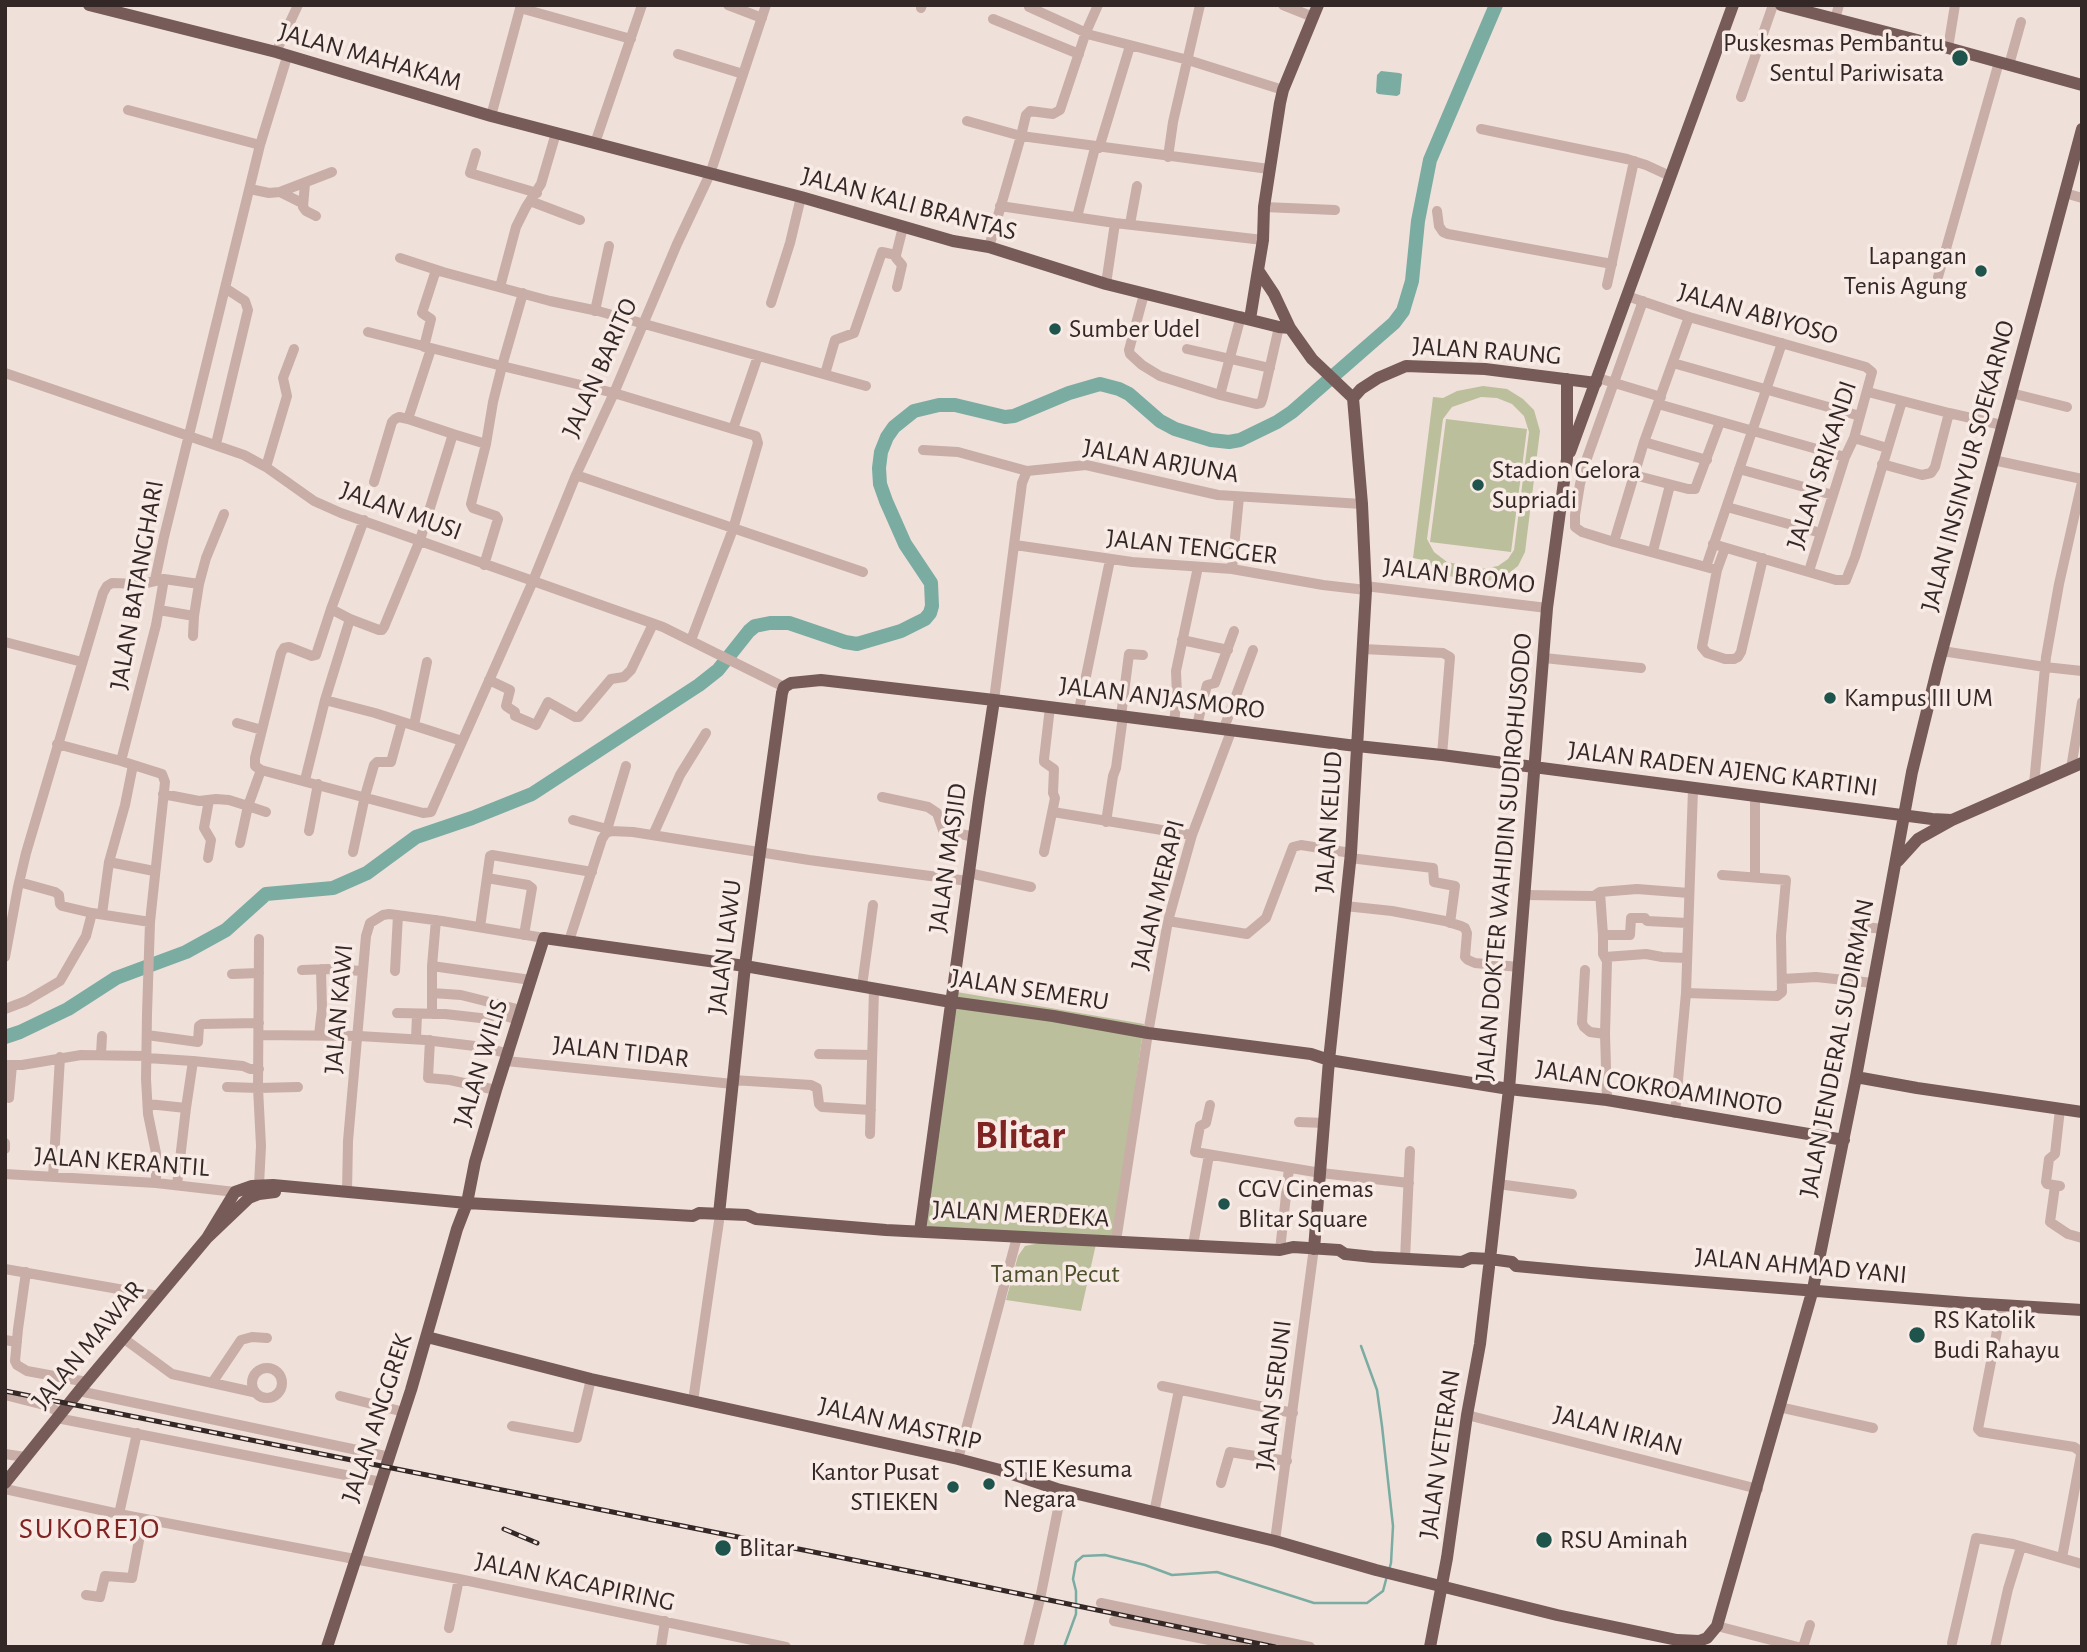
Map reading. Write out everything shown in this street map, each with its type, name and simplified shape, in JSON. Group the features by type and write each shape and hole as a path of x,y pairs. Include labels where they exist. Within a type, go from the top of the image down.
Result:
{"main road":[{"name":"JALAN MAHAKAM","path":"89,5 281,55 556,133"},
{"name":"JALAN DOKTER WAHIDIN SUDIROHUSODO","path":"1567,459 1629,297 1733,5"},
{"path":"1781,5 2082,85"},
{"path":"1246,318 1263,240 1269,169 1283,90 1315,11"},
{"name":"JALAN INSINYUR SOEKARNO","path":"1905,816 1912,772 1942,652 2082,129"},
{"name":"JALAN KALI BRANTAS","path":"556,133 801,197 953,241 989,247 1106,284 1285,328"},
{"path":"1258,270 1274,294 1285,328 1349,396"},
{"name":"JALAN RAUNG","path":"1349,396 1378,378 1406,366 1485,369 1598,380"},
{"name":"JALAN DOKTER WAHIDIN SUDIROHUSODO","path":"1489,1263 1509,1088 1547,608 1567,459 1567,379"},
{"name":"JALAN KELUD","path":"1313,1252 1350,855 1363,649 1365,588 1362,504 1349,396"},
{"name":"JALAN ANJASMORO","path":"784,687 791,683 821,680 1535,768"},
{"name":"JALAN LAWU","path":"719,1217 745,966 784,687"},
{"name":"JALAN MASJID","path":"920,1231 994,700"},
{"path":"1895,864 1918,839 1952,820 2078,765"},
{"name":"JALAN RADEN AJENG KARTINI","path":"1535,768 1952,820"},
{"name":"JALAN JENDERAL SUDIRMAN","path":"1717,1626 1813,1289 1905,816"},
{"name":"JALAN SEMERU","path":"544,938 745,966 951,1002 1311,1054 1509,1088"},
{"name":"JALAN WILIS","path":"467,1203 475,1162 544,938"},
{"path":"1856,1077 2082,1112"},
{"name":"JALAN COKROAMINOTO","path":"1509,1088 1607,1100 1844,1140"},
{"name":"JALAN MAWAR","path":"207,1238 235,1192 259,1185 467,1203"},
{"name":"JALAN MAWAR","path":"5,1483 207,1238 250,1198 259,1194 303,1189"},
{"name":"JALAN MERDEKA","path":"467,1203 693,1216 699,1213 719,1217 747,1215 755,1219 1017,1237 1282,1250 1293,1247 1313,1252 1339,1250 1345,1254 1405,1259 1462,1262 1471,1258 1489,1263"},
{"name":"JALAN ANGGREK","path":"327,1647 390,1457 467,1203"},
{"name":"JALAN AHMAD YANI","path":"1489,1263 1512,1262 1516,1266 2082,1310"},
{"name":"JALAN VETERAN","path":"1430,1647 1443,1586 1467,1415 1480,1344 1489,1263"},
{"name":"JALAN MASTRIP","path":"427,1337 591,1379 958,1459 1063,1491 1275,1541 1376,1570 1557,1615 1703,1644"},
{"path":"1703,1644 1717,1626"}],"street":[{"name":"JALAN BATANGHARI","path":"121,761 159,610 159,579 188,435 281,55 298,5"},
{"path":"595,144 642,5"},
{"path":"728,5 762,18"},
{"name":"JALAN BARITO","path":"365,796 429,813 439,797 576,475 710,174 766,5"},
{"path":"989,247 1028,111 1053,114 1059,110 1098,5"},
{"path":"1168,157 1173,122 1200,5"},
{"path":"1283,5 1315,11"},
{"path":"1741,97 1773,5"},
{"path":"1835,19 1839,5"},
{"path":"1948,48 1955,5"},
{"path":"491,116 521,6 631,38"},
{"path":"1029,7 1086,32 1283,90"},
{"path":"993,19 1079,54"},
{"path":"1938,277 2004,63 2021,22"},
{"path":"1077,217 1130,46"},
{"path":"678,54 743,74"},
{"path":"128,110 260,145"},
{"path":"967,121 1021,136 1269,169"},
{"path":"1481,129 1634,161 1670,176"},
{"path":"500,287 516,227 544,175 556,133"},
{"path":"476,153 470,173 533,197 580,220"},
{"path":"1607,285 1634,161"},
{"path":"250,190 279,192 332,172"},
{"path":"305,183 302,203 306,211 316,216"},
{"path":"1130,224 1137,186"},
{"path":"279,192 302,203"},
{"path":"2065,193 2082,198"},
{"path":"771,303 801,197"},
{"path":"1000,206 1115,223 1263,240"},
{"path":"1264,207 1335,210"},
{"path":"1437,211 1438,226 1448,234 1612,264"},
{"path":"1106,284 1115,223"},
{"path":"897,287 902,265 896,255 904,227"},
{"path":"595,311 609,246"},
{"path":"825,374 835,340 854,333 881,252 896,255"},
{"path":"400,258 866,386"},
{"path":"408,419 428,348 431,319 422,313 436,270"},
{"path":"216,444 248,310 245,301 225,288"},
{"path":"484,565 498,519 473,508 471,504 493,402 523,293"},
{"path":"1144,294 1130,354 1160,376 1256,404 1261,403 1285,328"},
{"name":"JALAN ABIYOSO","path":"1629,297 1872,372"},
{"path":"1643,301 1612,383 1580,484 1575,527 1582,532 1614,542 1717,570"},
{"path":"1614,542 1644,442 1689,317"},
{"path":"1220,395 1229,358 1246,318"},
{"path":"368,332 614,393 756,436 758,443 733,529 691,640"},
{"path":"1706,567 1782,343"},
{"path":"266,467 287,396 283,378 294,349"},
{"path":"1187,349 1270,368"},
{"path":"733,429 758,356"},
{"path":"1673,363 1860,416"},
{"name":"JALAN SRIKANDI","path":"1810,571 1845,457 1854,438 1872,372"},
{"name":"JALAN MUSI","path":"5,373 216,444 255,460 314,501 484,565 653,624 784,687"},
{"path":"1598,380 1720,422 1845,457"},
{"path":"1868,392 2002,425"},
{"path":"2011,393 2067,407"},
{"path":"1713,544 1846,580 1902,401"},
{"path":"1882,464 1922,475 1931,474 1949,413"},
{"path":"374,482 392,422 399,417 486,444"},
{"path":"1634,475 1695,489 1720,422"},
{"path":"331,609 350,620 382,630 420,540 453,434"},
{"path":"1854,438 1887,448"},
{"path":"1644,442 1707,460"},
{"path":"923,450 958,452 1027,471 1022,483 994,700"},
{"path":"1993,460 2082,480 2059,584 2045,667 2034,784"},
{"name":"JALAN ARJUNA","path":"1027,471 1086,465 1195,491 1239,497 1362,504"},
{"path":"1739,469 1833,495"},
{"path":"576,475 863,572"},
{"path":"1653,551 1670,485"},
{"path":"1232,569 1239,497"},
{"path":"1727,507 1821,533"},
{"path":"193,636 199,584 206,558 225,514"},
{"path":"364,520 316,655 289,648 284,648 281,653 255,758 256,766 261,769 365,796"},
{"name":"JALAN TENGGER","path":"1015,545 1110,560 1232,569 1323,585 1365,588"},
{"path":"1725,548 1717,570 1702,647 1707,653 1734,659 1741,652 1763,558"},
{"path":"1079,710 1110,560"},
{"path":"1174,723 1177,696 1175,678 1198,567"},
{"path":"5,957 19,882 103,593 112,583 142,584 159,579 199,584"},
{"name":"JALAN BROMO","path":"1365,588 1547,608"},
{"path":"159,610 194,616"},
{"path":"305,780 325,700 350,620"},
{"path":"489,680 510,690 506,706 515,712 515,716 526,721 538,724 548,702 579,717 611,679 624,677 631,670 653,624"},
{"path":"1197,725 1207,685 1215,683 1234,631"},
{"path":"1182,640 1228,650"},
{"path":"5,642 82,662"},
{"path":"1363,649 1443,653 1450,657 1442,755"},
{"name":"JALAN MERAPI","path":"1116,1241 1168,921 1192,835 1253,650"},
{"path":"1942,652 2082,671"},
{"path":"1106,822 1116,768 1129,654 1143,655"},
{"path":"1544,658 1641,668"},
{"path":"414,725 427,662"},
{"path":"325,700 463,741"},
{"path":"2078,765 2082,702"},
{"path":"1044,852 1055,798 1054,769 1044,762 1050,707"},
{"path":"353,852 374,765 376,762 391,762 402,722"},
{"path":"237,723 262,730"},
{"path":"653,835 680,775 706,733"},
{"path":"57,744 162,774 165,782 154,871 149,944 148,1104 156,1153 156,1183"},
{"path":"5,1009 26,1001 60,981 86,936 97,914 134,765"},
{"path":"569,941 626,766"},
{"path":"240,842 248,806 261,769"},
{"path":"309,831 318,784"},
{"path":"1675,1113 1686,993 1693,789"},
{"path":"163,794 204,800 229,800 266,812"},
{"path":"881,797 928,807 937,814 943,830 974,836"},
{"path":"1755,797 1755,876"},
{"path":"204,800 204,828 211,840 208,858"},
{"path":"1054,812 1192,835"},
{"path":"573,820 606,831 619,830 820,862 968,877 1031,887"},
{"path":"1168,921 1247,934 1266,918 1293,847 1301,845 1433,868 1434,882 1456,887 1450,923"},
{"path":"480,927 492,855 592,872"},
{"path":"109,862 154,871"},
{"path":"1686,993 1777,996 1782,992 1781,936 1787,882 1784,879 1722,874"},
{"path":"487,878 532,888 524,935"},
{"path":"19,882 55,892 59,895 62,906 150,922"},
{"path":"1524,895 1594,896 1600,892 1637,889 1689,892"},
{"path":"1600,892 1607,961 1607,1100"},
{"path":"870,1134 872,1055 868,988 873,905"},
{"path":"1345,906 1392,911 1450,923 1465,929 1465,957 1468,960 1519,967"},
{"name":"JALAN KAWI","path":"347,1192 348,1141 368,929 370,923 383,915 398,915"},
{"path":"395,971 398,915 544,938"},
{"path":"1603,935 1630,935 1631,918 1687,923"},
{"path":"432,1014 436,920"},
{"path":"1846,979 1856,926 1883,929"},
{"path":"259,1185 260,939"},
{"path":"1605,957 1654,954 1686,958"},
{"path":"432,966 531,980"},
{"path":"319,1035 322,1009 321,969"},
{"path":"302,970 363,971"},
{"path":"1585,970 1582,1023 1590,1032 1605,1034"},
{"path":"232,974 259,973"},
{"path":"1783,979 1816,977 1873,983"},
{"path":"432,993 461,995 520,1015"},
{"path":"397,1013 489,1019 493,1012 520,1015"},
{"path":"416,1014 416,1039"},
{"path":"177,1185 199,1026 259,1023"},
{"path":"147,1035 198,1042"},
{"name":"JALAN TIDAR","path":"259,1035 429,1040 483,1047 507,1057 733,1082 811,1085 817,1088 818,1104 822,1107 870,1110"},
{"path":"101,1054 102,1036"},
{"path":"429,1040 428,1078 496,1090"},
{"path":"9,1098 8,1065 60,1057 101,1054 259,1069"},
{"path":"818,1054 872,1055"},
{"path":"53,1177 60,1057"},
{"path":"227,1087 298,1087"},
{"path":"148,1104 186,1108"},
{"path":"1210,1105 1206,1123 1200,1126 1195,1152 1321,1173 1409,1183"},
{"path":"2060,1109 2055,1154 2049,1159 2046,1182 2058,1186 2050,1222 2068,1234 2082,1238"},
{"path":"1299,1122 1324,1124"},
{"path":"5,1143 5,1149"},
{"path":"1405,1259 1410,1151"},
{"path":"1193,1245 1209,1155"},
{"path":"1282,1250 1289,1168"},
{"name":"JALAN KERANTIL","path":"5,1174 156,1183 235,1192"},
{"path":"1498,1184 1572,1194"},
{"path":"693,1401 719,1217"},
{"path":"958,1459 1017,1237"},
{"name":"JALAN SERUNI","path":"1275,1541 1313,1252"},
{"path":"5,1269 158,1296"},
{"path":"26,1272 15,1361 21,1368 83,1386 390,1457"},
{"path":"1996,1305 1978,1429 1980,1432 2074,1447 2080,1451 2062,1558"},
{"path":"212,1383 241,1340 252,1337 267,1338"},
{"path":"123,1338 172,1374 253,1392"},
{"path":"5,1340 17,1342"},
{"path":"512,1426 577,1438 591,1379"},
{"path":"1162,1386 1293,1413"},
{"path":"1154,1513 1179,1390"},
{"path":"5,1395 48,1406 59,1416 381,1482"},
{"path":"340,1396 404,1412"},
{"path":"1779,1407 1873,1427"},
{"name":"JALAN IRIAN","path":"1467,1415 1758,1489"},
{"path":"120,1514 137,1433"},
{"path":"1221,1483 1230,1452 1287,1461"},
{"path":"5,1454 25,1457"},
{"name":"JALAN KACAPIRING","path":"5,1489 786,1647"},
{"path":"1028,1647 1063,1491"},
{"path":"86,1595 100,1597 105,1576 132,1578 143,1519"},
{"path":"1952,1643 1974,1540 1979,1537 2082,1564"},
{"path":"1995,1647 2021,1547"},
{"path":"449,1628 459,1579"},
{"path":"1101,1603 1310,1647"},
{"path":"1114,1621 1244,1647"},
{"path":"661,1647 665,1622"},
{"path":"1717,1626 1800,1647 1811,1625"}],"green space":[{"path":"1483,386 1507,389 1534,410 1540,431 1525,552 1518,566 1504,577 1483,582 1459,579 1437,572 1423,560 1413,558 1433,397 1443,398 1457,391","holes":["1481,397 1497,398 1512,404 1524,416 1529,432 1514,550 1508,559 1498,566 1481,569 1447,562 1434,552 1427,539 1443,419 1452,407"]},
{"path":"1446,419 1527,429 1511,552 1430,542"},
{"path":"951,991 1144,1024 1114,1238 924,1229"},
{"name":"Taman Pecut","path":"1045,1242 1096,1244 1081,1311 1006,1300 1018,1256 1025,1246"}],"water":[{"path":"1381,71 1402,74 1400,94 1397,96 1376,92 1377,75"}],"waterway":[{"path":"5,1037 68,1009 116,978 186,952 226,930 266,894 333,888 367,873 416,837 532,794 699,685 718,670 755,626 789,623 857,644 901,631 925,619 932,606 931,583 905,544 880,484 879,468 887,437 894,427 914,411 939,405 955,405 1005,417 1014,416 1069,393 1100,384 1129,394 1160,421 1175,429 1211,440 1229,442 1240,440 1292,412 1394,323 1403,311 1412,281 1418,221 1430,160 1496,5"},
{"path":"1361,1346 1377,1390 1382,1426 1393,1526 1389,1570"},
{"path":"1064,1647 1076,1614 1073,1579 1076,1562 1083,1556 1105,1555 1172,1575 1217,1572 1314,1603 1367,1603 1383,1591 1387,1576"}],"railway":[{"path":"5,1391 929,1575 1275,1647"},
{"path":"504,1529 537,1543"}],"place":[{"name":"Puskesmas Pembantu Sentul Pariwisata","path":"1960,58"},
{"name":"Lapangan Tenis Agung","path":"1981,271"},
{"name":"Sumber Udel","path":"1055,329"},
{"name":"Stadion Gelora Supriadi","path":"1478,485"},
{"name":"Kampus III UM","path":"1830,698"},
{"name":"CGV Cinemas Blitar Square","path":"1224,1204"},
{"name":"RS Katolik Budi Rahayu","path":"1917,1335"},
{"name":"STIE Kesuma Negara","path":"989,1484"},
{"name":"Kantor Pusat STIEKEN","path":"953,1487"},
{"name":"RSU Aminah","path":"1544,1540"},
{"name":"Blitar","path":"723,1548"}],"district":[{"name":"Blitar","path":"1020,1136"},
{"name":"SUKOREJO","path":"90,1529"}]}
